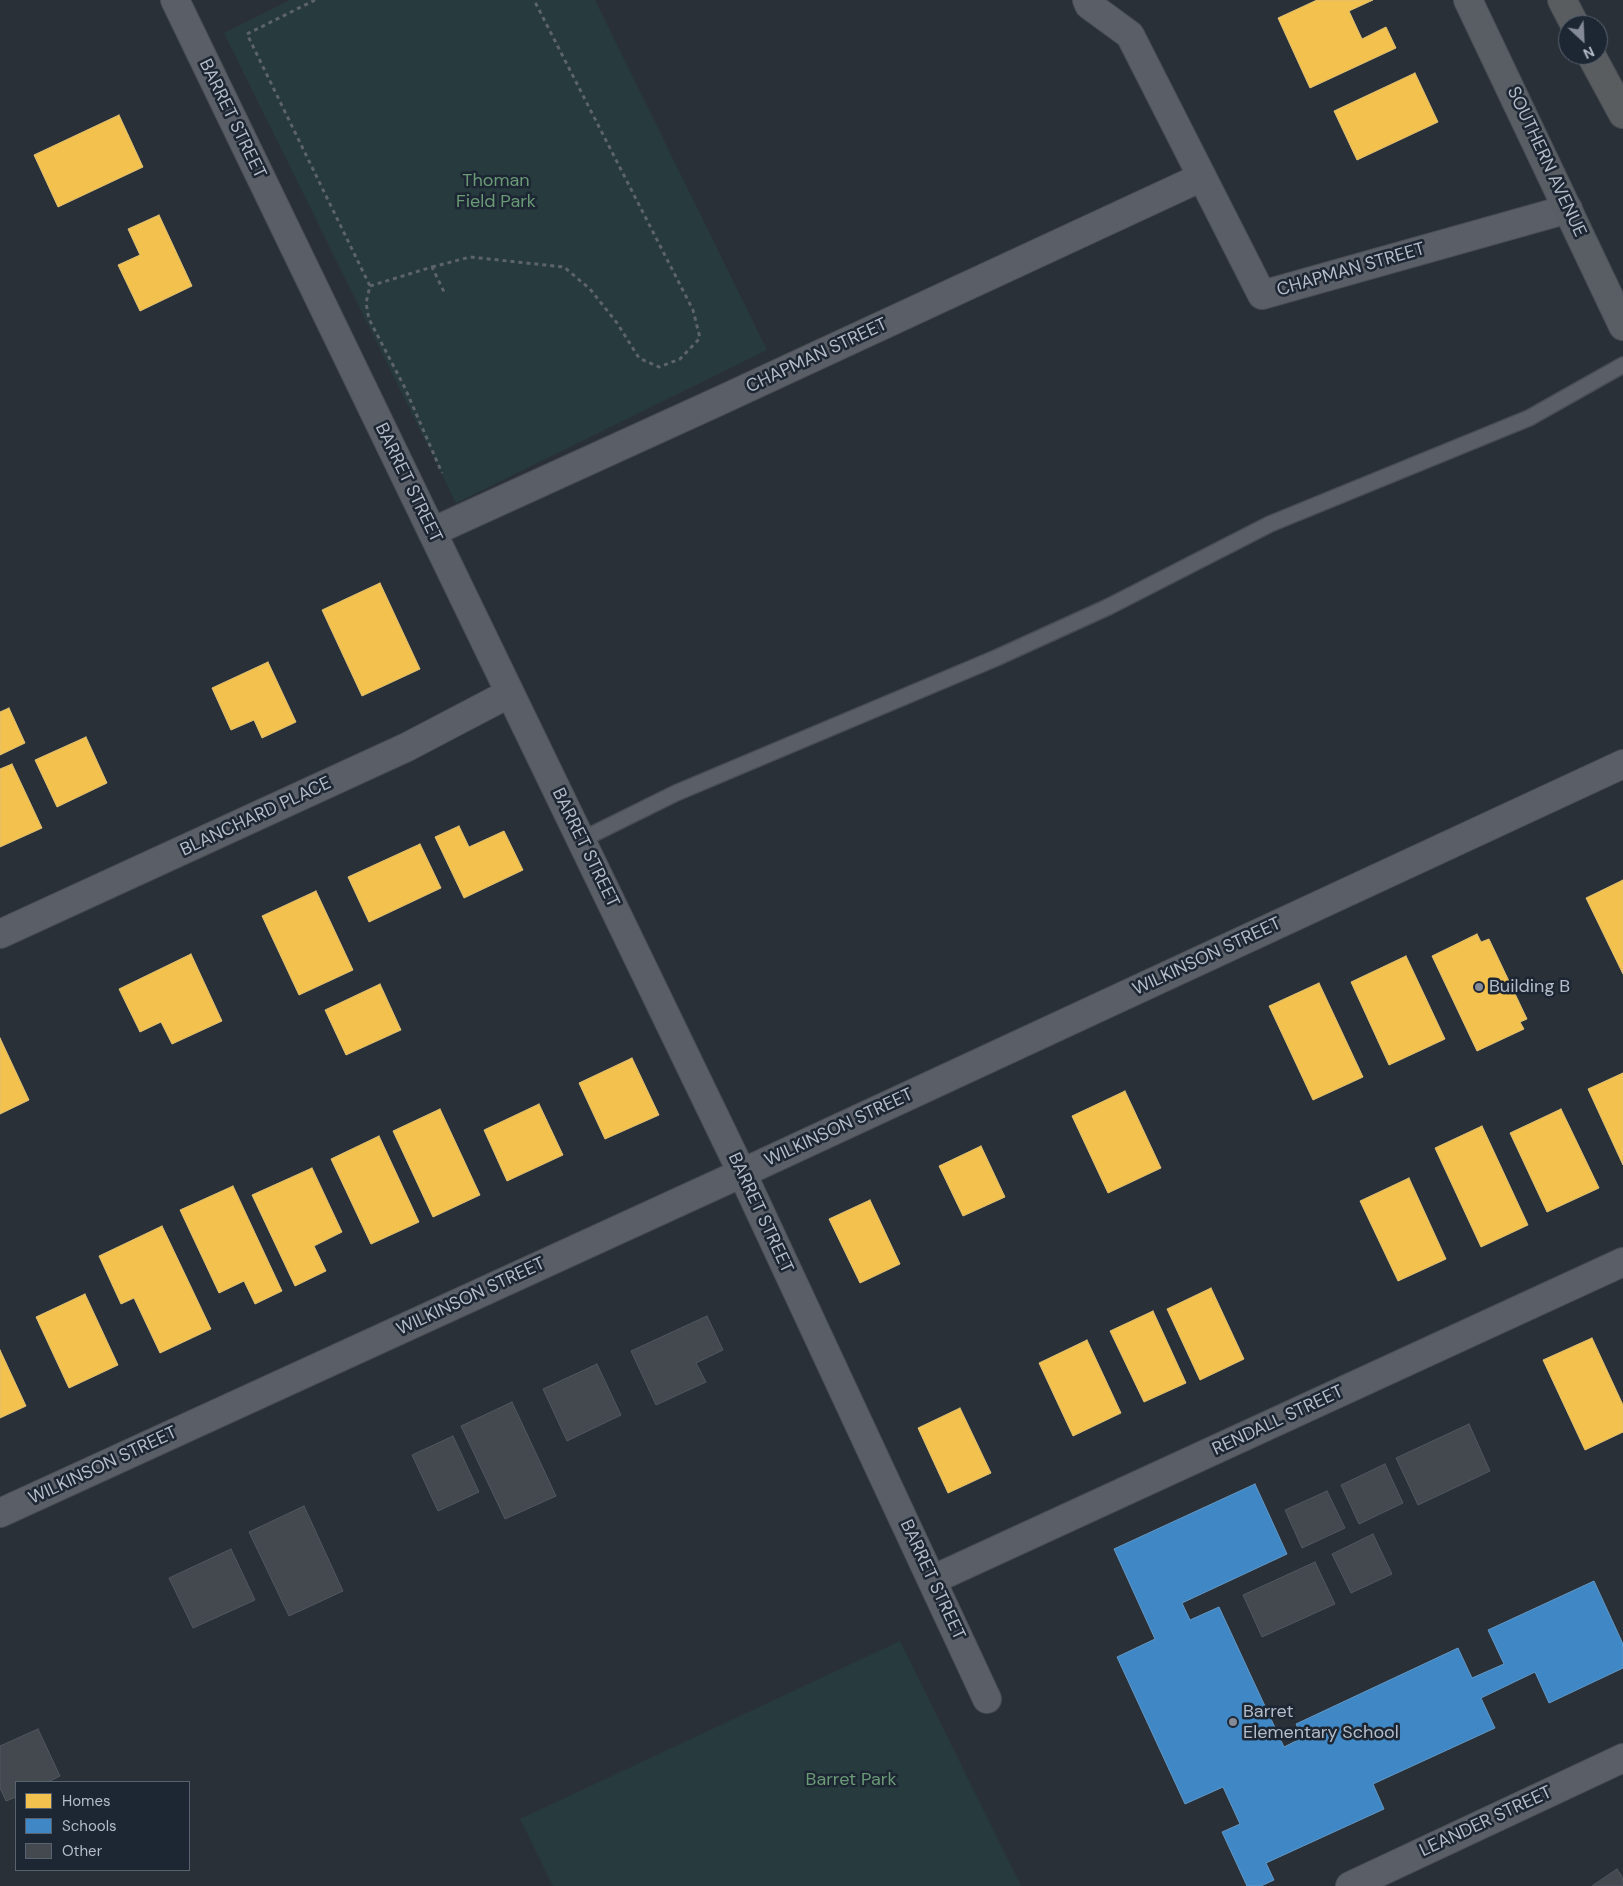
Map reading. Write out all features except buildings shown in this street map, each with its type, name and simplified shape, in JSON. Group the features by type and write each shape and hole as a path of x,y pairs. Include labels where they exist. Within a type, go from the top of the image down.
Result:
{"highway":[{"path":"1562,0 1570,15"},
{"path":"1596,65 1623,114"}],"street":[{"name":"BARRET STREET","path":"175,0 742,1173 987,1699"},
{"name":"CHAPMAN STREET","path":"1087,0 1089,5 1130,35 1262,295 1568,209"},
{"name":"SOUTHERN AVENUE","path":"1468,0 1623,326"},
{"name":"CHAPMAN STREET","path":"432,532 718,402 1202,177"},
{"name":"BLANCHARD PLACE","path":"0,934 407,747 510,693"},
{"name":"WILKINSON STREET","path":"0,1513 742,1173 1623,764"},
{"name":"RENDALL STREET","path":"932,1580 1623,1262"},
{"name":"LEANDER STREET","path":"1350,1886 1623,1758"}],"lane":[{"path":"581,840 676,793 996,658 1108,607 1270,524 1529,418 1623,365"}],"path":[{"path":"314,0 247,34 370,286 366,302 369,319 405,388 444,477"},
{"path":"370,286 470,257 564,267 590,289 640,358 660,367 680,359 700,338 693,310 534,0"},
{"path":"432,267 445,294"}],"green space":[{"name":"Thoman Field Park","path":"290,0 595,0 767,350 456,503 224,33"},
{"name":"Barret Park","path":"900,1641 1021,1886 553,1886 520,1819"}],"place":[{"name":"Building B","path":"1479,987"},
{"name":"Barret Elementary School","path":"1233,1722"}]}
